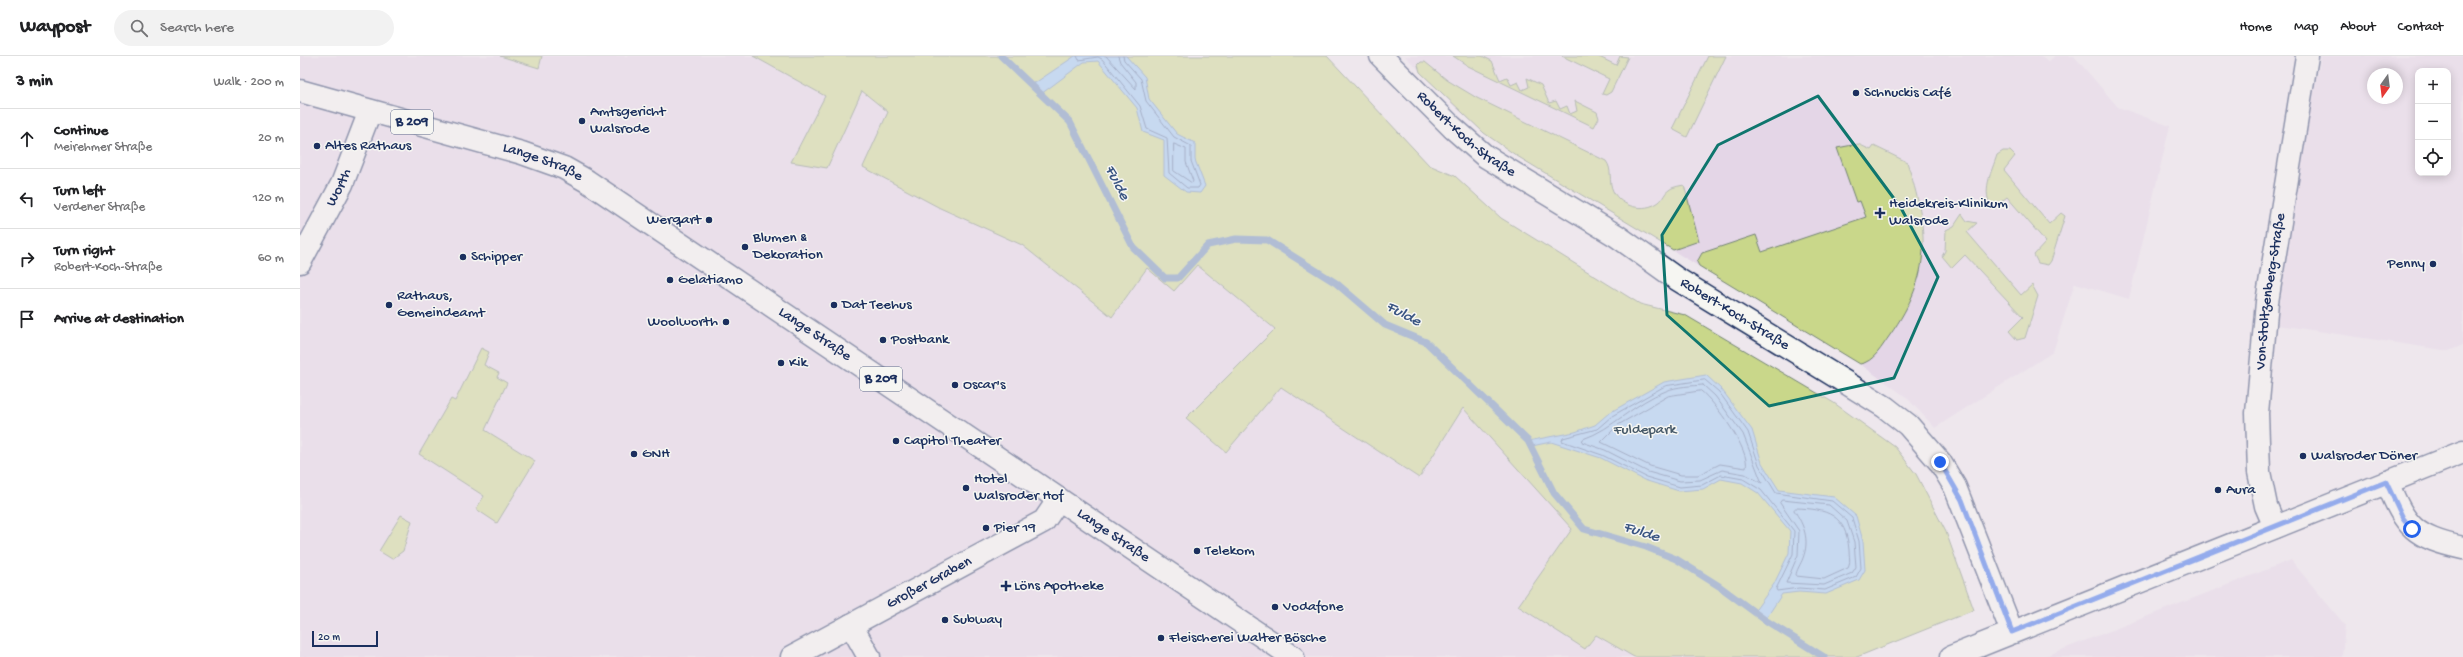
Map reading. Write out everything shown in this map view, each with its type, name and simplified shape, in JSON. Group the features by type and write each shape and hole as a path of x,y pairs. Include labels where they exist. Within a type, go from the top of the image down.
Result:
{"street":[{"name":"Robert-Koch-Straße","path":"1381,56 1452,127 1490,160 1621,238 1677,279 1850,385 1908,425 1936,456 1955,487 1978,539 2012,632"},
{"name":"Von-Stoltzenberg-Straße","path":"2275,527 2266,506 2259,472 2257,413 2267,302 2308,56"},
{"name":"Lange Straße","path":"300,91 522,152 564,168 587,181 1293,657"},
{"name":"Worth","path":"300,262 342,184 370,111"},
{"path":"1951,657 2463,452"},
{"path":"2386,482 2403,518 2412,529 2426,538 2463,548"},
{"name":"Großer Graben","path":"799,655 851,625 1044,521 1059,499"},
{"path":"851,625 869,657"}],"highlighted area":[{"path":"1818,96 1901,208 1938,277 1894,378 1769,406 1667,315 1662,235 1718,145"}],"shaded area":[{"path":"300,56 500,56 538,68 542,56 753,56 825,96 792,162 862,91 888,112 863,167 940,208 1022,245 1112,317 1147,268 1197,265 1275,329 1186,418 1226,452 1281,386 1419,478 1463,408 1573,529 1585,649 1596,635 1634,657 300,657"},
{"name":"Heidekreis-Klinikum Walsrode","path":"1405,56 2041,56 2049,61 2055,56 2074,56 2118,107 2170,126 2129,299 2075,283 2053,352 1935,428 1906,397 1860,364 1517,156 1484,133 1455,107"},
{"path":"2321,56 2463,56 2463,345 2449,351 2277,325 2296,181"},
{"path":"2291,560 2345,625 2342,657 2043,657"}],"green space":[{"path":"500,56 542,56 539,68"},
{"name":"Fuldepark","path":"753,56 1327,56 1429,165 1455,176 1501,218 1640,304 1685,315 1834,403 1895,447 1916,474 1946,532 1974,610 1857,657 1634,657 1596,635 1585,649 1518,606 1572,529 1463,408 1419,478 1281,387 1226,452 1186,418 1275,329 1197,265 1174,291 1147,268 1112,317 1022,245 940,208 863,167 888,112 862,91 827,168 791,162 825,96"},
{"path":"1453,56 1482,56 1492,61 1500,80 1507,77 1511,85 1518,82 1522,90 1529,87 1527,78 1541,85 1549,103 1556,101 1560,109 1567,106 1570,114 1577,111 1575,101 1597,112 1599,118 1594,127 1468,66"},
{"path":"1562,56 1597,56 1616,65 1620,56 1628,57 1611,92 1606,95 1602,94 1609,79"},
{"path":"1708,56 1726,56 1687,137 1674,130 1673,127"},
{"path":"1421,62 1425,62 1447,80 1477,98 1606,161 1609,168 1613,191 1621,201 1633,207 1640,208 1653,205 1659,202 1670,189 1684,185 1699,241 1673,250 1517,156 1484,133 1420,72 1418,65"},
{"path":"1858,144 1871,150 1874,146 1907,162 1920,209 1923,231 1923,251 1920,271 1914,292 1904,313 1874,357 1865,363 1860,364 1699,266 1697,262 1702,253 1756,235 1762,252 1866,217 1860,201 1856,202 1837,148"},
{"path":"2003,151 2010,151 2015,156 2004,170 2049,224 2061,213 2065,216 2051,261 2048,265 2038,263 2034,255 2046,242 2007,197 1993,208 1989,202 1987,196 1988,182 1997,155"},
{"path":"1962,214 1967,221 1977,223 1967,232 2021,295 2032,285 2038,296 2025,338 2017,340 2009,331 2023,317 1965,255 1952,268 1942,256 1945,251 1946,230 1954,226"},
{"path":"481,348 489,352 484,365 499,373 497,377 507,383 485,430 535,461 497,523 476,509 484,496 419,454 451,399 455,401"},
{"path":"401,515 412,521 403,551 392,559 379,551"}],"water":[{"path":"1075,56 1126,56 1145,77 1149,99 1177,134 1195,143 1195,160 1205,186 1200,193 1186,192 1164,175 1164,140 1143,132 1137,108 1098,61 1084,62 1041,94 1032,85"},
{"path":"1706,375 1722,390 1752,430 1762,463 1779,490 1834,497 1856,516 1863,541 1865,570 1859,580 1826,594 1799,592 1782,594 1765,620 1754,612 1774,584 1789,553 1790,531 1758,493 1742,483 1721,479 1703,489 1679,491 1644,480 1601,458 1551,442 1532,446 1528,441 1575,432 1595,425 1609,413 1664,382"}],"waterway":[{"name":"Fulde","path":"1001,56 1070,122 1133,247 1165,278 1178,278 1208,245 1236,239 1267,240 1336,283 1385,325 1426,342 1528,441 1554,493 1584,529 1646,547 1676,559 1719,586 1765,620 1824,657"}],"place":[{"name":"Schnuckis Café","path":"1856,93"},
{"name":"Amtsgericht Walsrode","path":"582,121"},
{"name":"Altes Rathaus","path":"317,146"},
{"name":"Heidekreis-Klinikum Walsrode","path":"1880,213"},
{"name":"Werqart","path":"709,220"},
{"name":"Blumen & Dekoration","path":"745,247"},
{"name":"Schipper","path":"463,257"},
{"name":"Penny","path":"2433,264"},
{"name":"Gelatiamo","path":"670,280"},
{"name":"Rathaus, Gemeindeamt","path":"389,305"},
{"name":"Dat Teehus","path":"834,305"},
{"name":"Woolworth","path":"726,322"},
{"name":"Postbank","path":"883,340"},
{"name":"Kik","path":"781,363"},
{"name":"Oscar's","path":"955,385"},
{"name":"Capitol Theater","path":"896,441"},
{"name":"GNH","path":"634,454"},
{"name":"Walsroder Döner","path":"2303,456"},
{"name":"Hotel Walsroder Hof","path":"966,488"},
{"name":"Aura","path":"2218,490"},
{"name":"Pier 19","path":"986,528"},
{"name":"Telekom","path":"1197,551"},
{"name":"Löns Apotheke","path":"1006,586"},
{"name":"Vodafone","path":"1275,607"},
{"name":"Subway","path":"945,620"},
{"name":"Fleischerei Walter Bösche","path":"1161,638"}],"route":[{"path":"1940,462 1962,500 2012,632 2386,482 2403,518 2412,529"}]}
